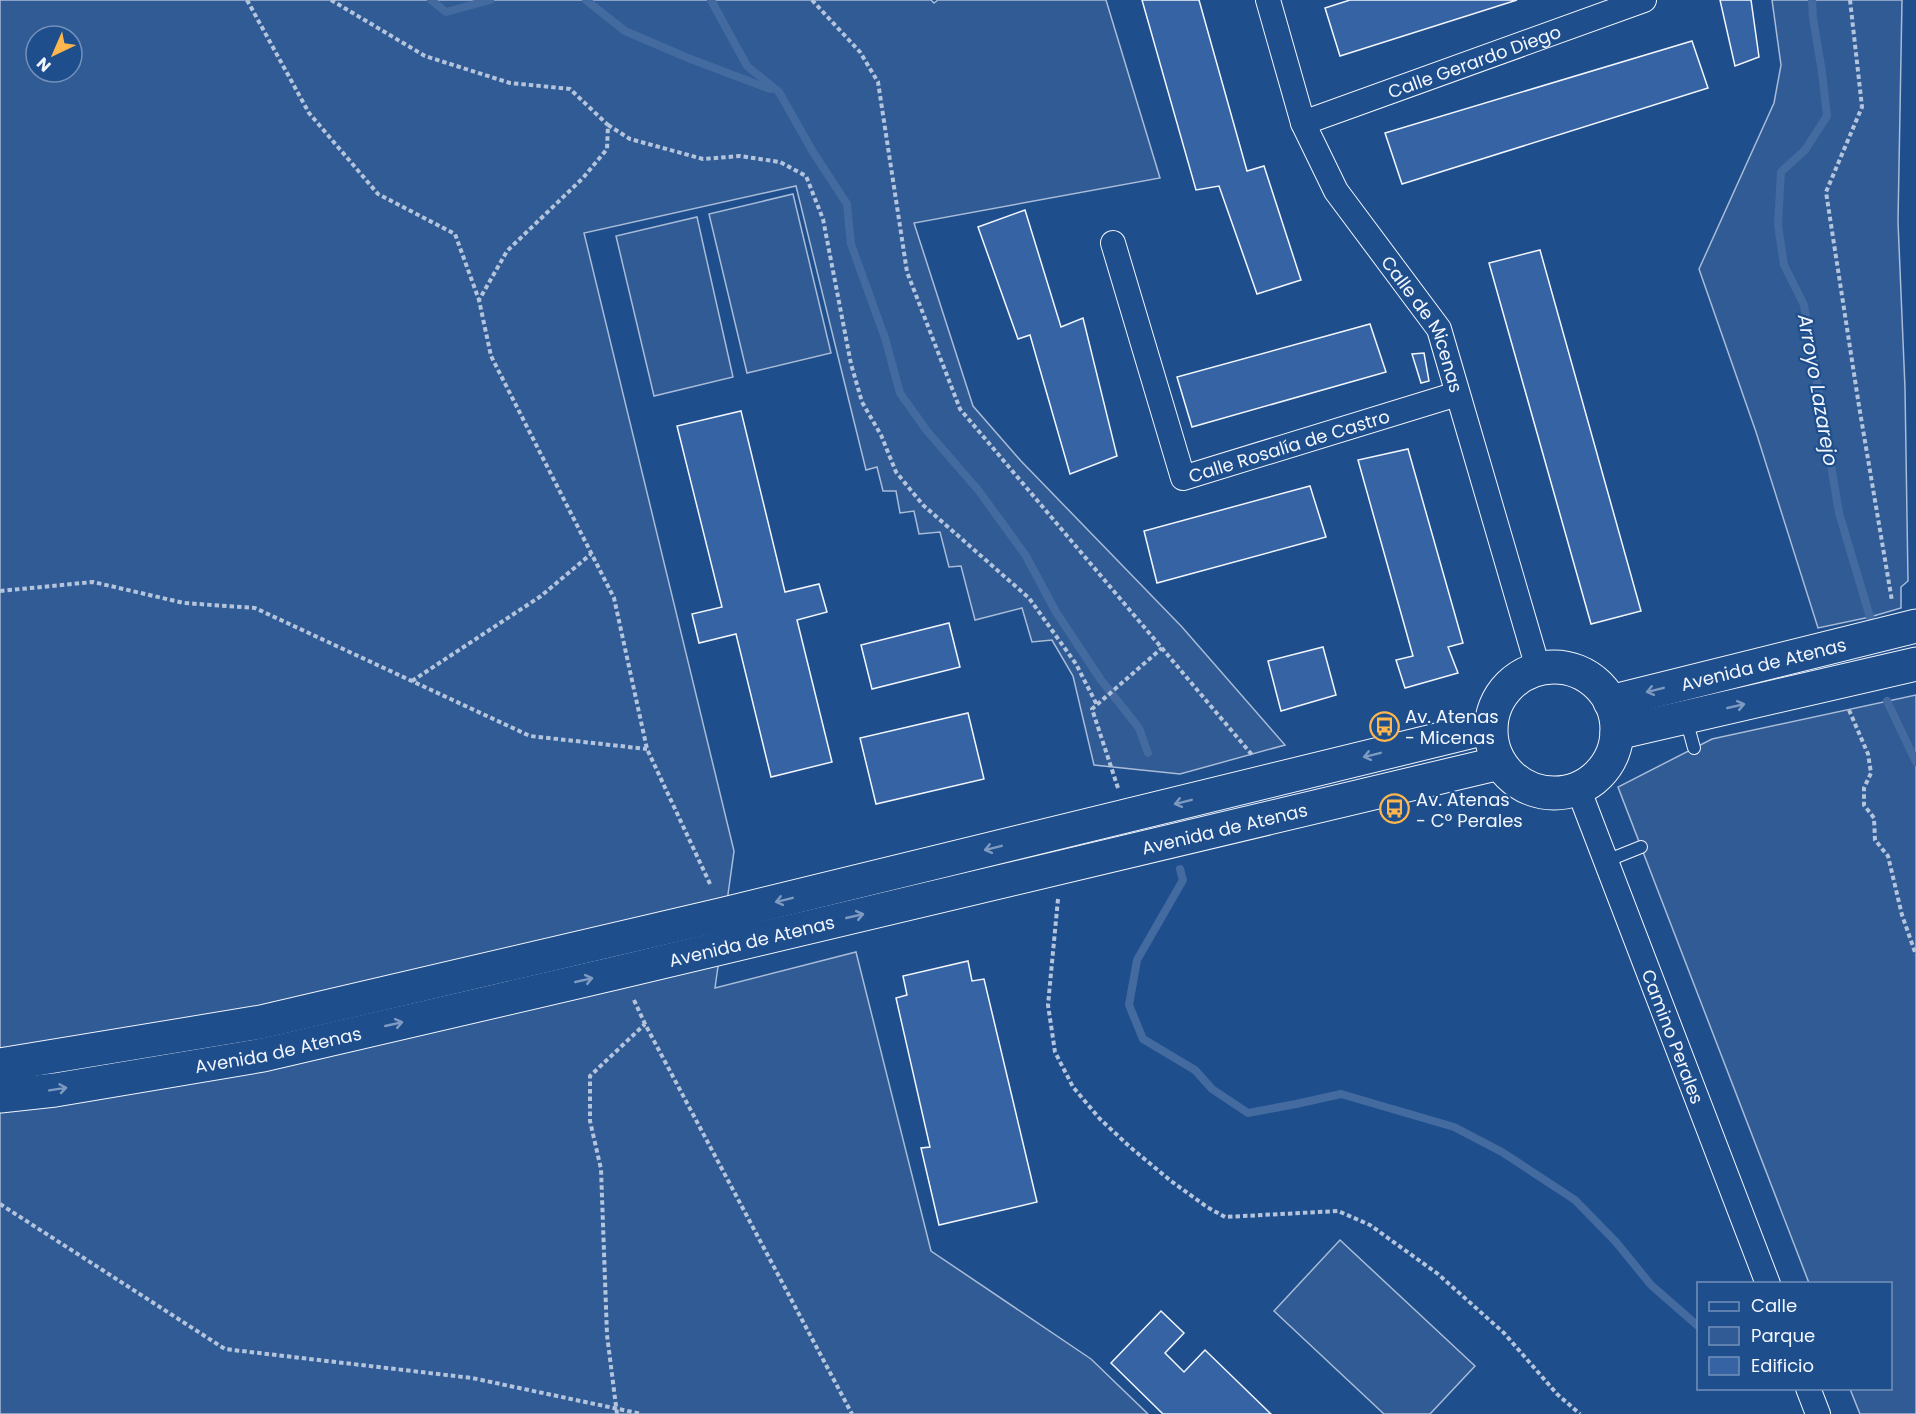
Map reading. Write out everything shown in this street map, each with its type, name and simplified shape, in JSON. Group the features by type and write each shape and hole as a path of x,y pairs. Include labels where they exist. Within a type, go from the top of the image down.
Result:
{"main road":[{"name":"Avenida de Atenas","path":"1614,717 1907,628"},
{"name":"Avenida de Atenas","path":"1614,717 1685,717 1916,664"},
{"path":"1538,668 1572,669 1588,677 1601,688 1614,717 1614,750 1606,766 1594,779 1578,788 1557,793 1534,790 1515,779 1500,763 1492,745 1490,727 1495,707 1505,690 1520,676 1538,668"},
{"name":"Avenida de Atenas","path":"0,1065 261,1023 724,914 1490,727"},
{"name":"Avenida de Atenas","path":"0,1096 55,1090 263,1054 620,972 1500,763"}],"street":[{"name":"Calle de Micenas","path":"1268,0 1303,123 1336,191 1439,329 1538,668"},
{"name":"Calle Gerardo Diego","path":"1303,123 1644,0"},
{"name":"Calle Rosalía de Castro","path":"1113,243 1183,478 1457,394"},
{"name":"Camino Perales","path":"1578,788 1767,1282"},
{"path":"1808,1390 1818,1414"}],"lane":[{"path":"1685,717 1694,748"},
{"path":"1606,861 1641,846"}],"path":[{"path":"247,0 309,113 378,194 455,234 479,300 491,356 614,598 647,749 724,914"},
{"path":"331,0 425,56 510,83 570,89 609,125 630,139 703,159 740,156 780,162 806,176 823,219 851,364 862,402 881,435 896,472 923,505 1029,598 1076,664 1097,705"},
{"path":"812,0 860,52 878,82 907,272 960,409 1254,756"},
{"path":"1850,0 1862,107 1826,192 1859,406 1907,628"},
{"path":"479,300 507,251 583,178 607,149 609,125"},
{"path":"412,682 541,596 591,554"},
{"path":"0,591 93,582 184,603 255,608 530,736 647,749"},
{"path":"1119,790 1092,709 1162,648"},
{"path":"1837,683 1868,754 1871,773 1864,788 1864,805 1874,818 1875,840 1888,856 1902,915 1916,955"},
{"path":"1058,894 1048,1005 1055,1052 1073,1087 1100,1119 1171,1181 1206,1207 1225,1217 1338,1211 1370,1225 1438,1274 1496,1326 1557,1394 1580,1414"},
{"path":"620,972 645,1024 852,1414"},
{"path":"617,1411 608,1335 602,1168 590,1121 590,1076 645,1024"},
{"path":"0,1204 225,1349 472,1378 617,1411 642,1414"}],"green space":[{"path":"0,0 931,0 934,3 938,0 1106,0 1160,178 914,223 973,406 1021,461 1182,627 1285,745 1180,774 1094,765 1073,676 1052,640 1032,642 1022,608 975,620 961,566 949,567 940,532 919,534 914,511 900,513 896,491 883,491 877,467 866,470 796,186 584,233 734,851 715,988 856,952 931,1251 1091,1359 1148,1414 0,1414"},
{"path":"1772,0 1902,0 1898,222 1905,388 1908,581 1901,587 1901,608 1818,628 1756,432 1699,269 1774,103 1781,65"},
{"path":"793,194 831,353 747,373 709,214"},
{"path":"697,217 733,377 654,396 616,236"},
{"path":"1916,695 1916,1414 1860,1414 1850,1390 1892,1390 1892,1282 1809,1282 1618,787 1712,739"},
{"path":"1340,1240 1475,1366 1430,1414 1384,1414 1274,1311"}],"building":[{"path":"1142,0 1199,0 1247,171 1264,166 1301,280 1257,294 1219,186 1196,190"},
{"path":"1350,0 1517,0 1340,56 1325,8"},
{"path":"1720,0 1751,0 1759,57 1735,66"},
{"path":"1692,41 1708,88 1402,184 1385,133"},
{"path":"1025,210 1061,327 1083,318 1117,456 1070,474 1030,335 1018,339 978,227"},
{"path":"1540,250 1641,611 1591,624 1489,263"},
{"path":"1370,324 1386,372 1192,427 1177,377"},
{"path":"1424,353 1429,381 1421,383 1412,354"},
{"path":"741,411 785,592 819,584 827,612 797,620 832,762 771,777 736,634 699,643 692,614 722,607 677,426"},
{"path":"1408,449 1463,643 1448,647 1458,673 1405,688 1396,660 1413,656 1358,460"},
{"path":"1310,486 1326,537 1157,583 1144,531"},
{"path":"949,623 960,667 872,689 861,645"},
{"path":"1323,647 1336,695 1281,711 1268,661"},
{"path":"968,713 984,779 876,804 860,738"},
{"path":"968,961 972,981 984,979 1037,1202 939,1225 921,1148 930,1147 896,998 907,995 903,976"},
{"path":"1161,1311 1184,1333 1165,1353 1184,1372 1205,1350 1271,1414 1163,1414 1111,1363"}],"waterway":[{"path":"431,0 446,12 490,0"},
{"path":"586,0 625,31 770,89"},
{"path":"711,0 747,66 779,92 813,152 847,204 851,244 885,338 900,393 927,431 979,491 1026,556 1056,612 1101,680 1139,728 1148,753"},
{"name":"Arroyo Lazarejo","path":"1812,0 1827,116 1805,150 1781,172 1778,225 1784,265 1804,305 1839,513 1870,617"},
{"name":"Arroyo Lazarejo","path":"1887,701 1916,762"},
{"path":"1180,869 1183,880 1137,960 1129,1005 1143,1039 1195,1070 1212,1089 1248,1113 1341,1094 1454,1127 1502,1152 1575,1200 1616,1242 1651,1285 1697,1325"}],"place":[{"name":"Av. Atenas - Micenas","path":"1384,726"},
{"name":"Av. Atenas - Cº Perales","path":"1395,809"}]}
